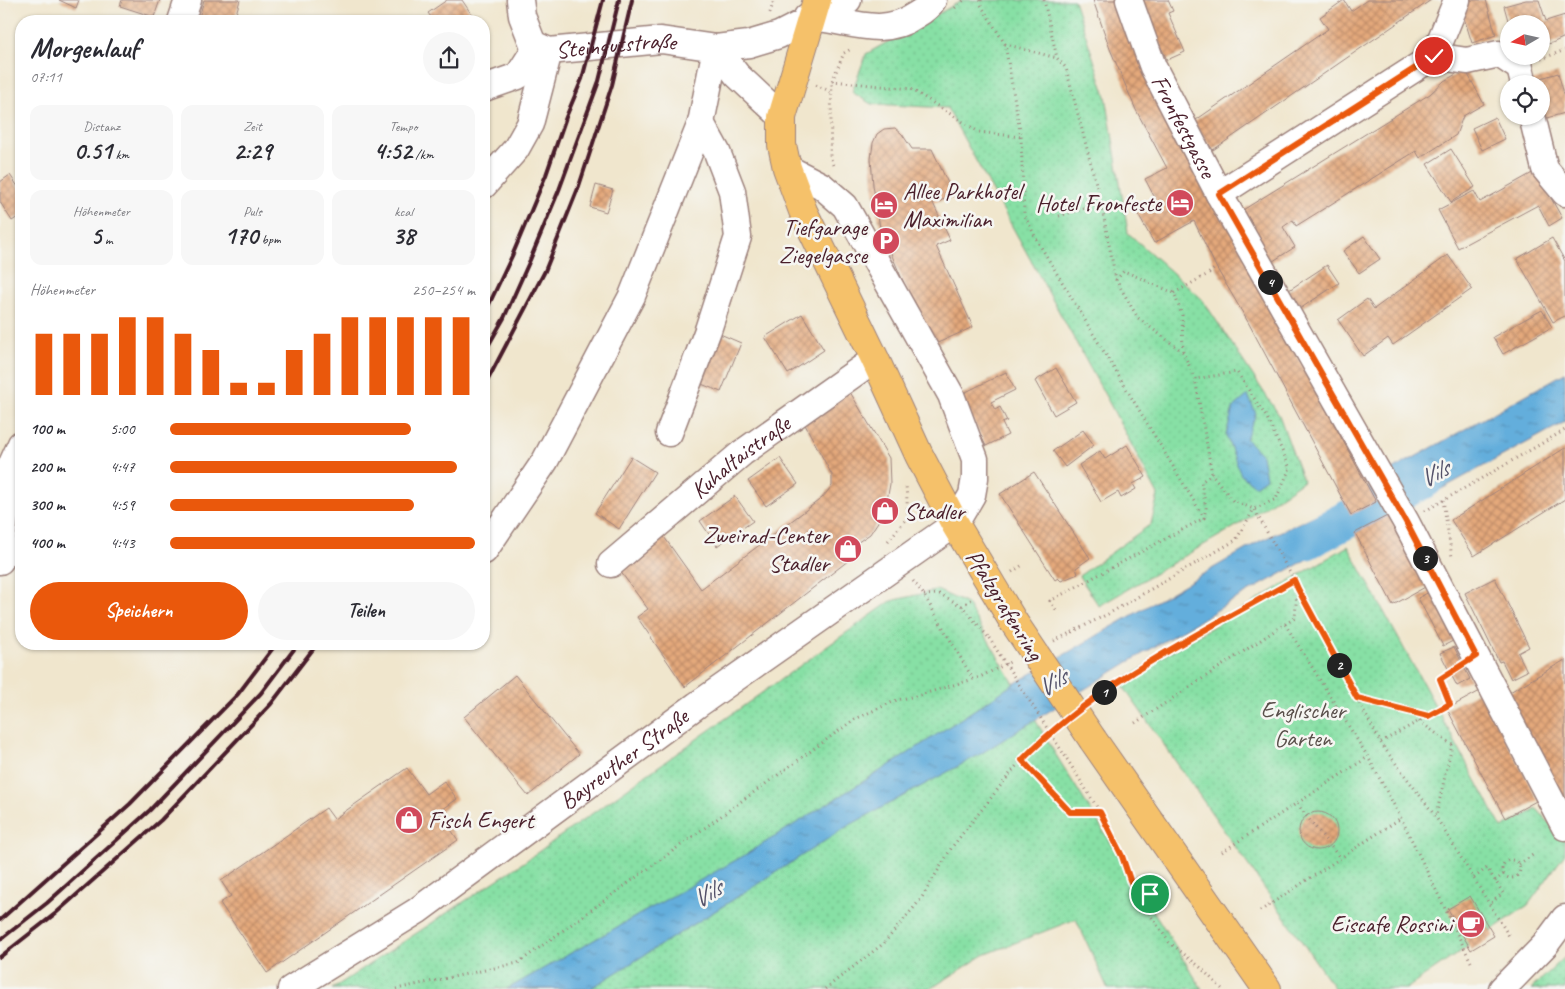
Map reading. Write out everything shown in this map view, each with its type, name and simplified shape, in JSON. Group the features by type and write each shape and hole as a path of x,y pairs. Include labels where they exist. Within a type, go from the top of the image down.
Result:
{"main road":[{"name":"Pfalzgrafenring","path":"815,8 782,117 782,144 787,168 803,211 919,455 955,524 1013,621 1092,740 1267,989"}],"street":[{"path":"183,15 188,0"},
{"name":"Steingutstraße","path":"520,0 522,16 533,44 543,48 661,40 716,48"},
{"path":"490,542 545,461 632,296 701,123 716,48 729,38 768,20 848,0"},
{"path":"815,8 866,27 881,28 907,22 929,7 934,0"},
{"name":"Fronfestgasse","path":"1129,0 1153,67 1219,194 1374,466 1416,516 1476,656 1565,827"},
{"path":"1219,194 1434,56 1457,0"},
{"path":"490,86 518,76 543,48"},
{"path":"490,178 516,149 530,124 543,48"},
{"path":"716,48 737,75 782,117"},
{"path":"1434,56 1467,61 1499,54 1520,68 1522,75"},
{"path":"669,433 708,330 738,237 732,191 717,152 701,123"},
{"path":"1534,125 1545,168 1565,193"},
{"path":"787,168 822,186 845,206 951,395 974,458 975,478 972,495 955,524"},
{"name":"Kuhaltaistraße","path":"610,564 742,453 875,359"},
{"path":"0,561 11,466 15,457"},
{"name":"Bayreuther Straße","path":"291,989 417,911 697,705 955,524"},
{"path":"1502,989 1545,945 1565,918"}],"path":[{"path":"981,0 981,5 1005,44 1021,137 1024,214 1038,242 1204,518"},
{"path":"1044,0 1057,58 1066,68 1101,204 1116,280 1138,318 1183,352"},
{"path":"1005,44 1057,58"},
{"path":"845,206 830,156 832,81 911,89 979,132 1021,137"},
{"path":"1059,216 1101,204"},
{"path":"1174,293 1208,274 1216,267"},
{"path":"1116,280 1124,271 1174,293 1182,315 1183,352 1195,379 1212,474 1233,501 1254,509 1381,742 1436,817 1509,936"},
{"path":"1048,644 1108,614 1236,540 1254,509 1276,498 1290,468 1267,418 1237,372 1195,379"},
{"path":"1416,516 1565,430"},
{"path":"1204,518 1206,508 1201,482 1212,474"},
{"path":"1057,611 1050,601 1204,518"},
{"path":"1085,706 1124,677 1294,580"},
{"path":"1135,723 1295,618 1298,589"},
{"path":"973,679 924,595 940,594 962,606 989,638 1100,812 1122,856 1130,880 1140,900 1169,942 1200,967 1222,989"},
{"path":"1284,624 1368,757 1401,818 1471,962"},
{"path":"1381,742 1450,704 1440,679 1476,656"},
{"path":"396,989 518,963 855,719 897,700 973,679 1014,660"},
{"path":"1357,698 1428,716"},
{"path":"1419,721 1452,745 1436,817"},
{"path":"825,989 884,942 921,899 952,847 1022,760 1046,734 1062,723"},
{"path":"1222,852 1368,757"},
{"path":"1022,760 1070,812 1100,812"},
{"path":"1297,804 1340,858"},
{"path":"1260,911 1401,818"},
{"path":"1519,864 1534,854"},
{"path":"1511,860 1519,864 1520,868 1516,876 1512,878 1504,874 1502,869 1506,861 1511,860"},
{"path":"1474,878 1487,868 1503,893 1490,904"},
{"path":"1495,881 1504,874"},
{"path":"1140,900 1150,894"}],"green space":[{"path":"963,0 1074,0 1106,96 1128,233 1202,299 1279,415 1303,481 1238,525 1099,606 1079,576 1151,524 1158,495 947,108 871,104 852,92 866,54"},
{"name":"Englischer Garten","path":"1348,546 1502,828 1537,809 1565,841 1565,854 1528,905 1406,989 1335,989 1120,682"},
{"path":"937,590 967,604 1056,755 1202,989 1108,989 1076,919 984,955 930,989 332,989 524,862 891,601"},
{"path":"1565,957 1565,989 1531,989"}],"water":[{"path":"1565,373 1565,422 1410,506 1390,471"},
{"path":"1248,395 1256,414 1246,439 1262,455 1266,478 1255,486 1241,475 1226,435 1233,408"},
{"path":"1344,502 1359,531 1239,597 1127,663 977,756 848,826 590,989 507,989 745,855 901,758 1012,685 1260,541"}],"building":[{"path":"59,0 79,0 76,8"},
{"path":"122,0 160,0 155,15 148,15 120,6"},
{"path":"204,0 240,0 236,15 200,15"},
{"path":"447,0 462,0 472,15 430,15 428,13"},
{"path":"1093,0 1118,0 1272,309 1376,502 1351,515 1248,322 1216,267 1194,221 1154,243 1136,211 1156,200 1145,179 1167,168 1136,110 1110,49"},
{"path":"1139,0 1168,0 1173,11 1168,13 1185,52 1167,60"},
{"path":"1344,0 1351,11 1367,0 1431,0 1213,150 1193,122 1328,29 1320,17"},
{"path":"1465,0 1486,0 1496,35 1472,43 1459,2"},
{"path":"1526,0 1539,0 1544,15 1506,15 1504,6"},
{"path":"1565,15 1565,37 1550,43 1550,20"},
{"path":"1465,69 1484,104 1463,116 1456,135 1420,158 1416,151 1296,226 1293,220 1283,227 1295,247 1270,263 1238,213 1430,94 1444,81"},
{"path":"1558,73 1565,97 1565,113 1550,117 1550,75"},
{"path":"1495,117 1505,139 1482,150 1472,128"},
{"path":"895,128 902,134 912,149 932,149 954,196 933,203 950,240 936,246 973,327 931,346 880,228 873,185 871,159 873,143 877,134 884,129"},
{"path":"1451,149 1475,187 1451,202 1427,164"},
{"path":"1536,171 1562,218 1549,226 1538,205 1458,248 1438,210 1474,191 1480,202"},
{"path":"10,175 15,182 15,219 12,221 0,202 0,182"},
{"path":"596,185 613,190 606,212 590,207"},
{"path":"1364,236 1380,259 1359,273 1343,251"},
{"path":"1552,238 1565,261 1565,316 1553,322 1517,259"},
{"path":"1448,255 1472,289 1393,345 1388,338 1363,356 1338,320 1367,299 1374,309"},
{"path":"1327,265 1339,283 1298,310 1286,292"},
{"path":"1542,310 1552,327 1503,354 1493,337"},
{"path":"802,314 824,350 788,374 765,337"},
{"path":"720,334 741,343 721,392 699,383"},
{"path":"1056,368 1076,402 1054,415 1035,381"},
{"path":"1006,372 1015,390 991,402 995,410 1000,407 1007,421 1002,423 1008,435 986,446 960,395"},
{"path":"850,392 889,458 890,484 885,511 870,534 848,549 853,557 685,687 637,617 648,609 620,571 662,534 701,589 822,498 832,486 832,475 802,419"},
{"path":"1083,430 1094,445 1065,467 1053,451"},
{"path":"1127,445 1146,477 1133,484 1136,489 1121,498 1118,492 1101,502 1079,465 1100,451 1105,459"},
{"path":"1565,448 1565,499 1474,556 1451,520"},
{"path":"631,457 655,472 619,529 595,513"},
{"path":"780,458 798,484 766,506 748,481"},
{"path":"1034,472 1090,558 1076,568 1078,574 1061,581 1058,578 1055,580 1000,494"},
{"path":"735,496 753,521 717,546 700,521"},
{"path":"1389,515 1427,586 1393,605 1355,533"},
{"path":"1495,578 1529,647 1518,653 1527,671 1511,679 1502,661 1499,662 1465,593"},
{"path":"1431,591 1457,639 1443,646 1418,598"},
{"path":"1454,647 1470,679 1457,686 1440,653"},
{"path":"1565,660 1565,807 1503,696"},
{"path":"515,675 579,754 528,796 464,717"},
{"path":"1480,691 1538,800 1505,818 1447,709"},
{"path":"407,768 426,794 444,781 457,799 439,812 458,840 267,973 220,903 231,896 221,881 326,808 334,819"},
{"path":"1318,812 1331,818 1337,831 1331,844 1318,850 1305,844 1299,831 1305,818"},
{"path":"1470,896 1494,936 1471,950 1448,909"}],"waterway":[{"name":"Vils","path":"1306,541 1425,479"}],"railway":[{"path":"490,302 546,175 566,117 582,79 603,0"},
{"path":"490,342 504,318 559,190 599,81 619,0"},
{"path":"490,376 545,271 579,186 612,85 632,0"},
{"path":"0,920 130,804 238,694 271,650"},
{"path":"0,940 47,903 150,810 261,693 293,650"},
{"path":"0,957 56,913 161,820 271,704 312,650"}],"place":[{"name":"Hotel Fronfeste","path":"1180,203"},
{"name":"Allee Parkhotel Maximilian","path":"884,205"},
{"name":"Tiefgarage Ziegelgasse","path":"886,241"},
{"name":"Stadler","path":"885,511"},
{"name":"Zweirad-Center Stadler","path":"848,549"},
{"name":"Fisch Engert","path":"409,820"},
{"name":"Eiscafe Rossini","path":"1471,924"}],"route":[{"path":"1150,894 1140,900 1130,880 1122,856 1100,812 1070,812 1022,760 1046,734 1124,677 1294,580 1357,698 1428,716 1450,704 1440,679 1476,656 1406,522 1219,194 1434,56"}]}
